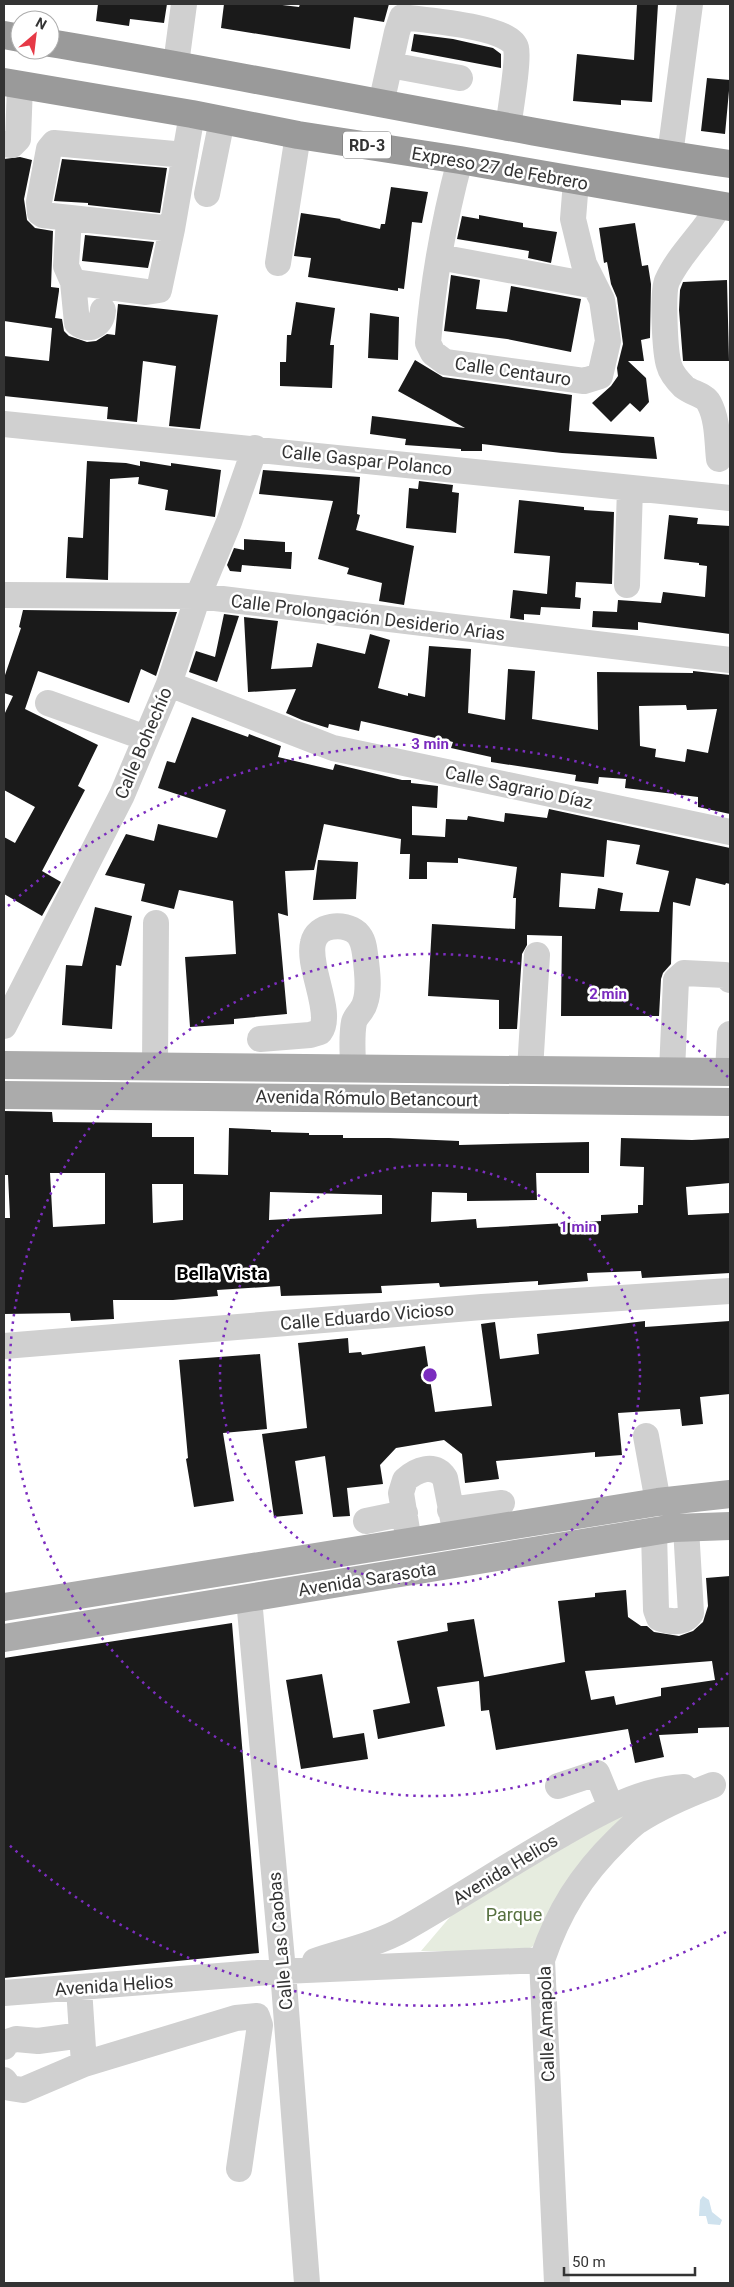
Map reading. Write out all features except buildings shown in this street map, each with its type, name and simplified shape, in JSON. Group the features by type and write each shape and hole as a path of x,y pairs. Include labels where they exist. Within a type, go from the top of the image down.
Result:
{"highway":[{"name":"RD-3","path":"60,45 176,64 508,128 730,164"},
{"name":"Expreso 27 de Febrero","path":"12,84 192,114 298,135 460,160 724,206"}],"main road":[{"name":"Avenida Rómulo Betancourt","path":"4,1065 729,1072"},
{"name":"Avenida Rómulo Betancourt","path":"4,1095 730,1102"},
{"name":"Avenida Sarasota","path":"4,1607 409,1542 453,1522 730,1494"},
{"name":"Avenida Sarasota","path":"4,1638 654,1532 730,1526"}],"street":[{"path":"176,64 184,4"},
{"path":"670,155 690,4"},
{"path":"382,104 403,10 485,29 510,39 517,50 508,128"},
{"path":"390,65 460,78"},
{"path":"4,144 12,145 18,139 12,84"},
{"path":"73,282 146,292 159,290 172,229 192,114"},
{"path":"208,194 222,120"},
{"path":"278,263 298,135"},
{"path":"172,229 43,215 39,210 49,149 54,143 185,155"},
{"name":"Calle Centauro","path":"460,160 449,200 428,343 433,353 445,362 584,381 600,376 608,341 602,300 584,264 572,219 576,181"},
{"path":"718,460 714,416 708,400 685,388 669,367 666,356 665,307 666,284 669,278 680,260 724,206"},
{"path":"68,218 66,266 73,282 77,323 87,327 95,326 100,323 103,310"},
{"path":"439,258 595,286"},
{"name":"Calle Gaspar Polanco","path":"4,424 255,448 730,498"},
{"name":"Calle Bohechío","path":"4,1026 122,795 169,684 198,596 229,522 255,448"},
{"path":"627,585 630,488"},
{"name":"Calle Prolongación Desiderio Arias","path":"4,595 198,596 730,660"},
{"name":"Calle Sagrario Díaz","path":"169,684 333,748 730,832"},
{"path":"48,703 146,738"},
{"path":"155,1066 156,923"},
{"path":"260,1038 310,1035 320,1032 325,1021 314,964 313,941 321,930 329,927 350,930 357,934 364,943 367,996 365,1005 354,1024 353,1068"},
{"path":"530,1070 537,955"},
{"path":"672,1071 676,980 684,972 725,975 730,980"},
{"path":"729,1072 730,1034"},
{"name":"Calle Eduardo Vicioso","path":"4,1346 482,1307 730,1292"},
{"path":"646,1436 658,1502"},
{"path":"409,1542 401,1493 404,1480 421,1469 432,1469 441,1473 444,1478 453,1522 502,1503"},
{"path":"366,1521 405,1513"},
{"path":"654,1532 656,1610 659,1618 681,1620 691,1613 686,1528"},
{"name":"Calle Las Caobas","path":"249,1599 265,1886 283,1972 307,2283"},
{"path":"558,1786 606,1770 611,1807"},
{"name":"Avenida Helios","path":"283,1972 402,1930 526,1853 611,1807 671,1788 722,1784"},
{"name":"Calle Amapola","path":"557,2283 542,1960 552,1930 574,1890 605,1852 636,1822 676,1800 722,1784"},
{"name":"Avenida Helios","path":"4,1994 283,1972 542,1960"},
{"path":"239,2169 260,2025 254,1974"},
{"path":"79,1988 84,2064"},
{"path":"4,2080 10,2088 23,2090 84,2064 236,2018 254,2015 258,2017"},
{"path":"4,2047 8,2042 16,2039 38,2041 82,2035"}],"green space":[{"name":"Parque","path":"643,1802 540,1942 525,1951 421,1951 461,1904"}],"water":[{"path":"703,2196 709,2200 712,2212 722,2220 720,2225 708,2224 706,2216 699,2216 700,2200"}],"district":[{"name":"Bella Vista","path":"222,1273"}]}
